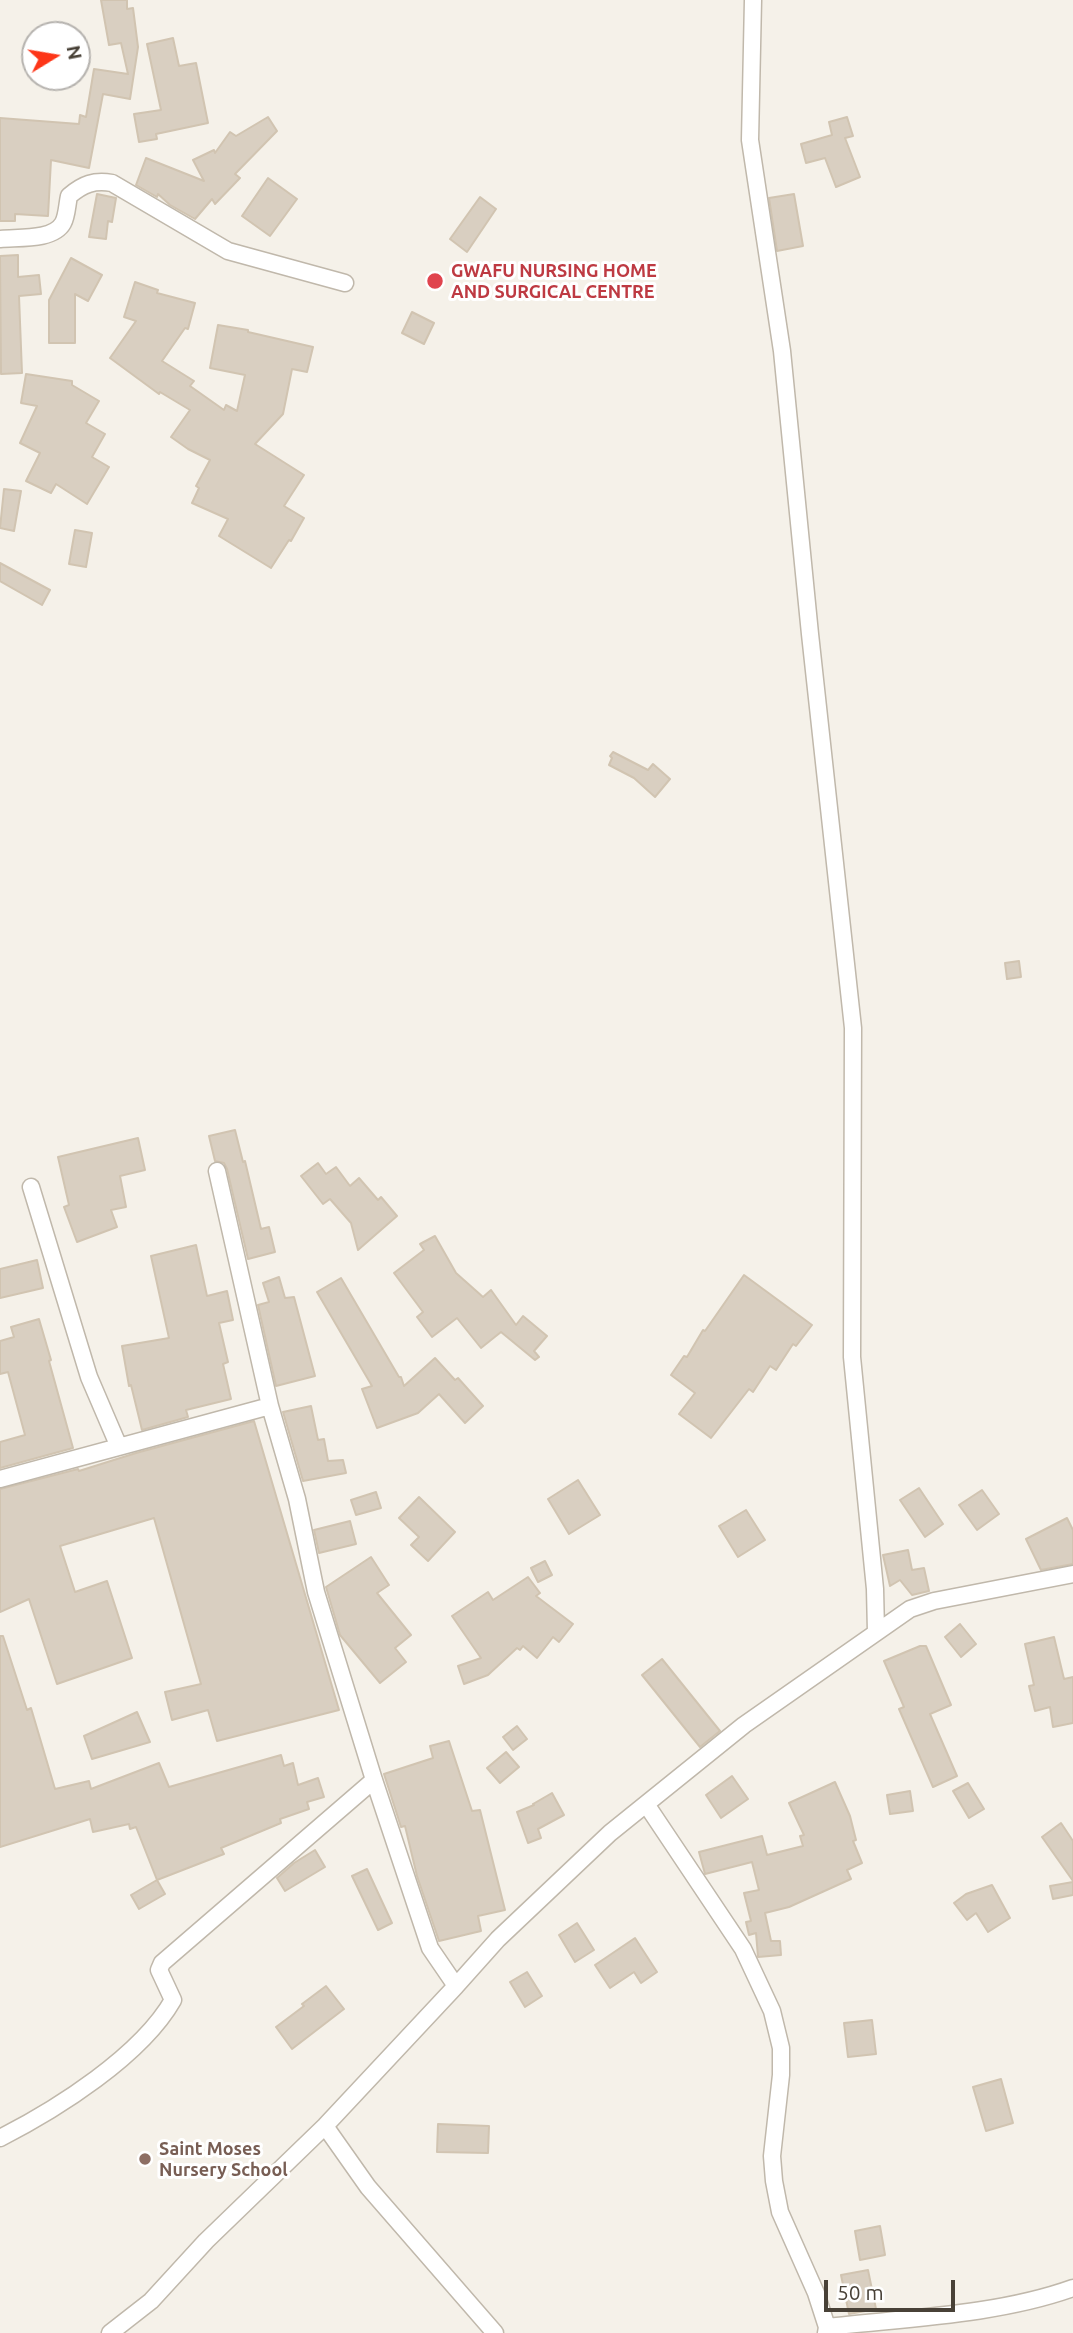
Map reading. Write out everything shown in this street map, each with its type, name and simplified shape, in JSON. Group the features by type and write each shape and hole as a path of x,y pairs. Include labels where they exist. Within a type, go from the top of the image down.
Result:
{"street":[{"path":"753,0 750,140 782,351 853,1028 852,1357 875,1590 876,1632"},
{"path":"0,239 43,235 59,229 64,222 69,196 92,182 103,181 112,183 228,251 345,283"},
{"path":"217,1171 270,1405 297,1499 316,1592 430,1948 456,1986"},
{"path":"31,1188 89,1377 119,1447"},
{"path":"0,1479 270,1405"},
{"path":"110,2333 150,2301 206,2241 325,2126 498,1940 611,1833 744,1725 910,1609 934,1601 1073,1574"},
{"path":"0,2138 76,2092 136,2046 173,2000 159,1970 162,1963 374,1780"},
{"path":"646,1804 743,1949 772,2011 781,2048 781,2076 772,2156 774,2181 780,2212 816,2293 827,2330 987,2308 1028,2301 1073,2288"},
{"path":"325,2126 368,2187 495,2333"}],"building":[{"path":"101,0 127,0 127,9 133,8 138,47 130,99 103,94 89,168 51,160 48,216 15,214 15,221 0,221 0,118 79,124 80,115 86,117 94,69 128,74 121,43 109,45"},
{"path":"173,38 179,66 196,63 208,123 156,134 157,139 139,142 134,114 161,110 147,44"},
{"path":"268,117 277,131 235,174 240,178 215,204 212,199 195,219 170,205 158,194 157,197 136,185 146,158 204,181 193,160 214,150 215,153 230,132 236,136"},
{"path":"847,117 853,136 845,138 860,177 836,187 825,158 806,163 801,144 832,135 829,122"},
{"path":"268,178 297,199 270,236 242,216"},
{"path":"97,194 116,198 112,222 108,221 106,239 89,237"},
{"path":"794,194 803,246 777,251 769,198"},
{"path":"480,197 496,209 467,252 450,239"},
{"path":"18,255 18,277 39,275 41,294 19,296 22,373 1,374 0,256"},
{"path":"71,258 102,275 88,301 75,294 75,343 49,343 49,300"},
{"path":"135,282 158,290 157,293 195,303 188,329 185,328 162,361 194,381 190,386 224,410 226,405 237,411 245,375 210,368 218,325 313,347 307,372 292,369 283,414 255,444 304,475 284,506 304,518 271,568 219,536 228,519 192,503 199,488 196,486 210,460 171,437 190,410 160,392 159,394 110,358 136,321 124,317"},
{"path":"412,312 434,323 424,344 402,333"},
{"path":"26,374 72,381 72,385 99,401 86,423 105,434 92,457 109,467 87,504 56,484 51,493 26,481 40,453 20,443 37,406 21,403"},
{"path":"4,489 21,491 14,531 0,528"},
{"path":"75,530 92,533 86,567 69,564"},
{"path":"0,563 50,590 42,605 0,581"},
{"path":"613,752 648,770 653,764 670,779 655,797 634,778 609,765"},
{"path":"1019,961 1021,977 1007,979 1005,963"},
{"path":"235,1130 261,1229 269,1227 275,1252 248,1259 227,1169 224,1163 215,1161 209,1136"},
{"path":"138,1138 145,1170 120,1176 126,1207 111,1210 117,1227 77,1242 64,1207 69,1205 58,1157"},
{"path":"318,1163 326,1174 336,1167 350,1186 359,1178 378,1200 381,1197 397,1216 358,1250 351,1223 330,1199 323,1204 301,1176"},
{"path":"435,1236 456,1273 483,1297 491,1290 516,1325 523,1316 547,1336 534,1351 539,1357 535,1360 501,1332 481,1348 457,1318 432,1337 417,1317 423,1312 394,1273 424,1250 420,1244"},
{"path":"196,1245 207,1296 227,1291 233,1320 219,1323 228,1362 223,1364 231,1399 186,1410 188,1417 142,1430 131,1385 129,1386 122,1346 169,1338 151,1256"},
{"path":"37,1260 43,1288 0,1298 0,1269"},
{"path":"744,1275 812,1325 796,1346 793,1344 776,1370 770,1366 753,1392 749,1389 711,1438 679,1414 695,1393 671,1375 684,1356 687,1357 703,1330 705,1331"},
{"path":"279,1277 285,1298 294,1297 315,1376 276,1386 258,1305 269,1302 263,1283"},
{"path":"341,1278 404,1386 435,1358 455,1380 458,1378 483,1406 465,1423 439,1394 418,1413 377,1428 362,1389 372,1386 317,1292"},
{"path":"39,1319 73,1448 0,1468 0,1442 25,1435 8,1372 0,1374 0,1341 14,1337 11,1327"},
{"path":"311,1406 318,1440 324,1439 328,1461 343,1460 346,1473 303,1481 283,1412"},
{"path":"254,1421 339,1710 217,1741 208,1710 172,1720 165,1692 201,1684 154,1518 60,1546 75,1592 107,1581 132,1658 57,1684 29,1599 0,1612 0,1489 78,1469 79,1471"},
{"path":"578,1480 600,1515 569,1534 548,1499"},
{"path":"919,1488 943,1524 925,1537 900,1500"},
{"path":"982,1490 999,1514 977,1530 959,1505"},
{"path":"376,1492 381,1508 356,1515 351,1500"},
{"path":"419,1497 455,1532 428,1561 411,1545 419,1537 399,1518"},
{"path":"746,1510 765,1540 738,1557 719,1526"},
{"path":"1067,1518 1073,1530 1073,1564 1041,1570 1026,1539"},
{"path":"350,1521 356,1544 319,1553 314,1530"},
{"path":"908,1550 912,1570 924,1568 929,1591 912,1595 900,1580 890,1586 883,1555"},
{"path":"371,1557 389,1585 377,1593 411,1635 395,1648 406,1662 380,1683 340,1635 326,1587"},
{"path":"545,1561 552,1575 538,1582 531,1568"},
{"path":"528,1577 540,1593 536,1596 573,1624 559,1642 553,1637 537,1658 523,1646 520,1650 517,1648 488,1675 464,1684 458,1666 481,1658 452,1616 488,1592 493,1600"},
{"path":"960,1624 976,1644 961,1657 945,1637"},
{"path":"0,1636 3,1636 27,1710 31,1708 55,1789 89,1781 91,1789 159,1763 169,1787 281,1755 284,1766 293,1763 298,1785 318,1778 324,1797 307,1802 309,1809 280,1819 281,1823 221,1848 224,1854 157,1880 136,1827 130,1829 129,1824 93,1832 90,1819 0,1847"},
{"path":"1054,1637 1064,1679 1073,1677 1073,1723 1053,1727 1050,1707 1035,1711 1029,1686 1034,1685 1025,1644"},
{"path":"926,1646 951,1705 930,1714 957,1776 933,1787 899,1709 904,1707 884,1661"},
{"path":"662,1659 720,1731 700,1747 642,1675"},
{"path":"137,1712 150,1742 92,1759 84,1736"},
{"path":"517,1726 527,1739 513,1750 503,1737"},
{"path":"449,1741 472,1811 480,1810 505,1910 478,1916 481,1931 439,1941 417,1876 405,1826 401,1827 384,1774 433,1758 430,1746"},
{"path":"506,1752 519,1767 500,1783 487,1768"},
{"path":"732,1776 748,1799 721,1818 706,1795"},
{"path":"835,1782 850,1816 856,1840 853,1841 862,1863 847,1870 851,1879 789,1907 765,1913 771,1941 780,1941 781,1955 758,1957 756,1933 749,1935 746,1922 751,1921 744,1893 759,1890 752,1862 705,1874 699,1852 762,1836 767,1855 803,1846 800,1836 804,1835 789,1803"},
{"path":"968,1783 984,1809 969,1818 953,1791"},
{"path":"910,1791 913,1811 890,1814 887,1795"},
{"path":"552,1793 564,1815 538,1829 541,1838 528,1843 517,1812"},
{"path":"1061,1823 1073,1841 1073,1881 1042,1837"},
{"path":"315,1850 325,1867 285,1891 277,1878"},
{"path":"367,1869 392,1923 378,1930 352,1876"},
{"path":"157,1880 165,1894 139,1909 131,1895"},
{"path":"1073,1882 1073,1895 1053,1899 1050,1886"},
{"path":"992,1885 1010,1918 988,1932 976,1913 967,1920 954,1903 966,1894"},
{"path":"577,1923 594,1950 575,1962 559,1935"},
{"path":"635,1938 657,1972 641,1983 634,1972 610,1988 595,1965"},
{"path":"527,1972 542,1996 525,2007 510,1982"},
{"path":"326,1986 344,2009 292,2049 276,2027"},
{"path":"872,2020 876,2054 848,2057 844,2023"},
{"path":"1001,2079 1013,2123 986,2131 973,2087"},
{"path":"438,2124 489,2126 488,2153 437,2152"},
{"path":"880,2226 885,2255 860,2260 855,2231"},
{"path":"868,2270 876,2309 849,2314 841,2275"}],"place":[{"name":"GWAFU NURSING HOME AND SURGICAL CENTRE","path":"435,281"},
{"name":"Saint Moses Nursery School","path":"145,2159"}]}
